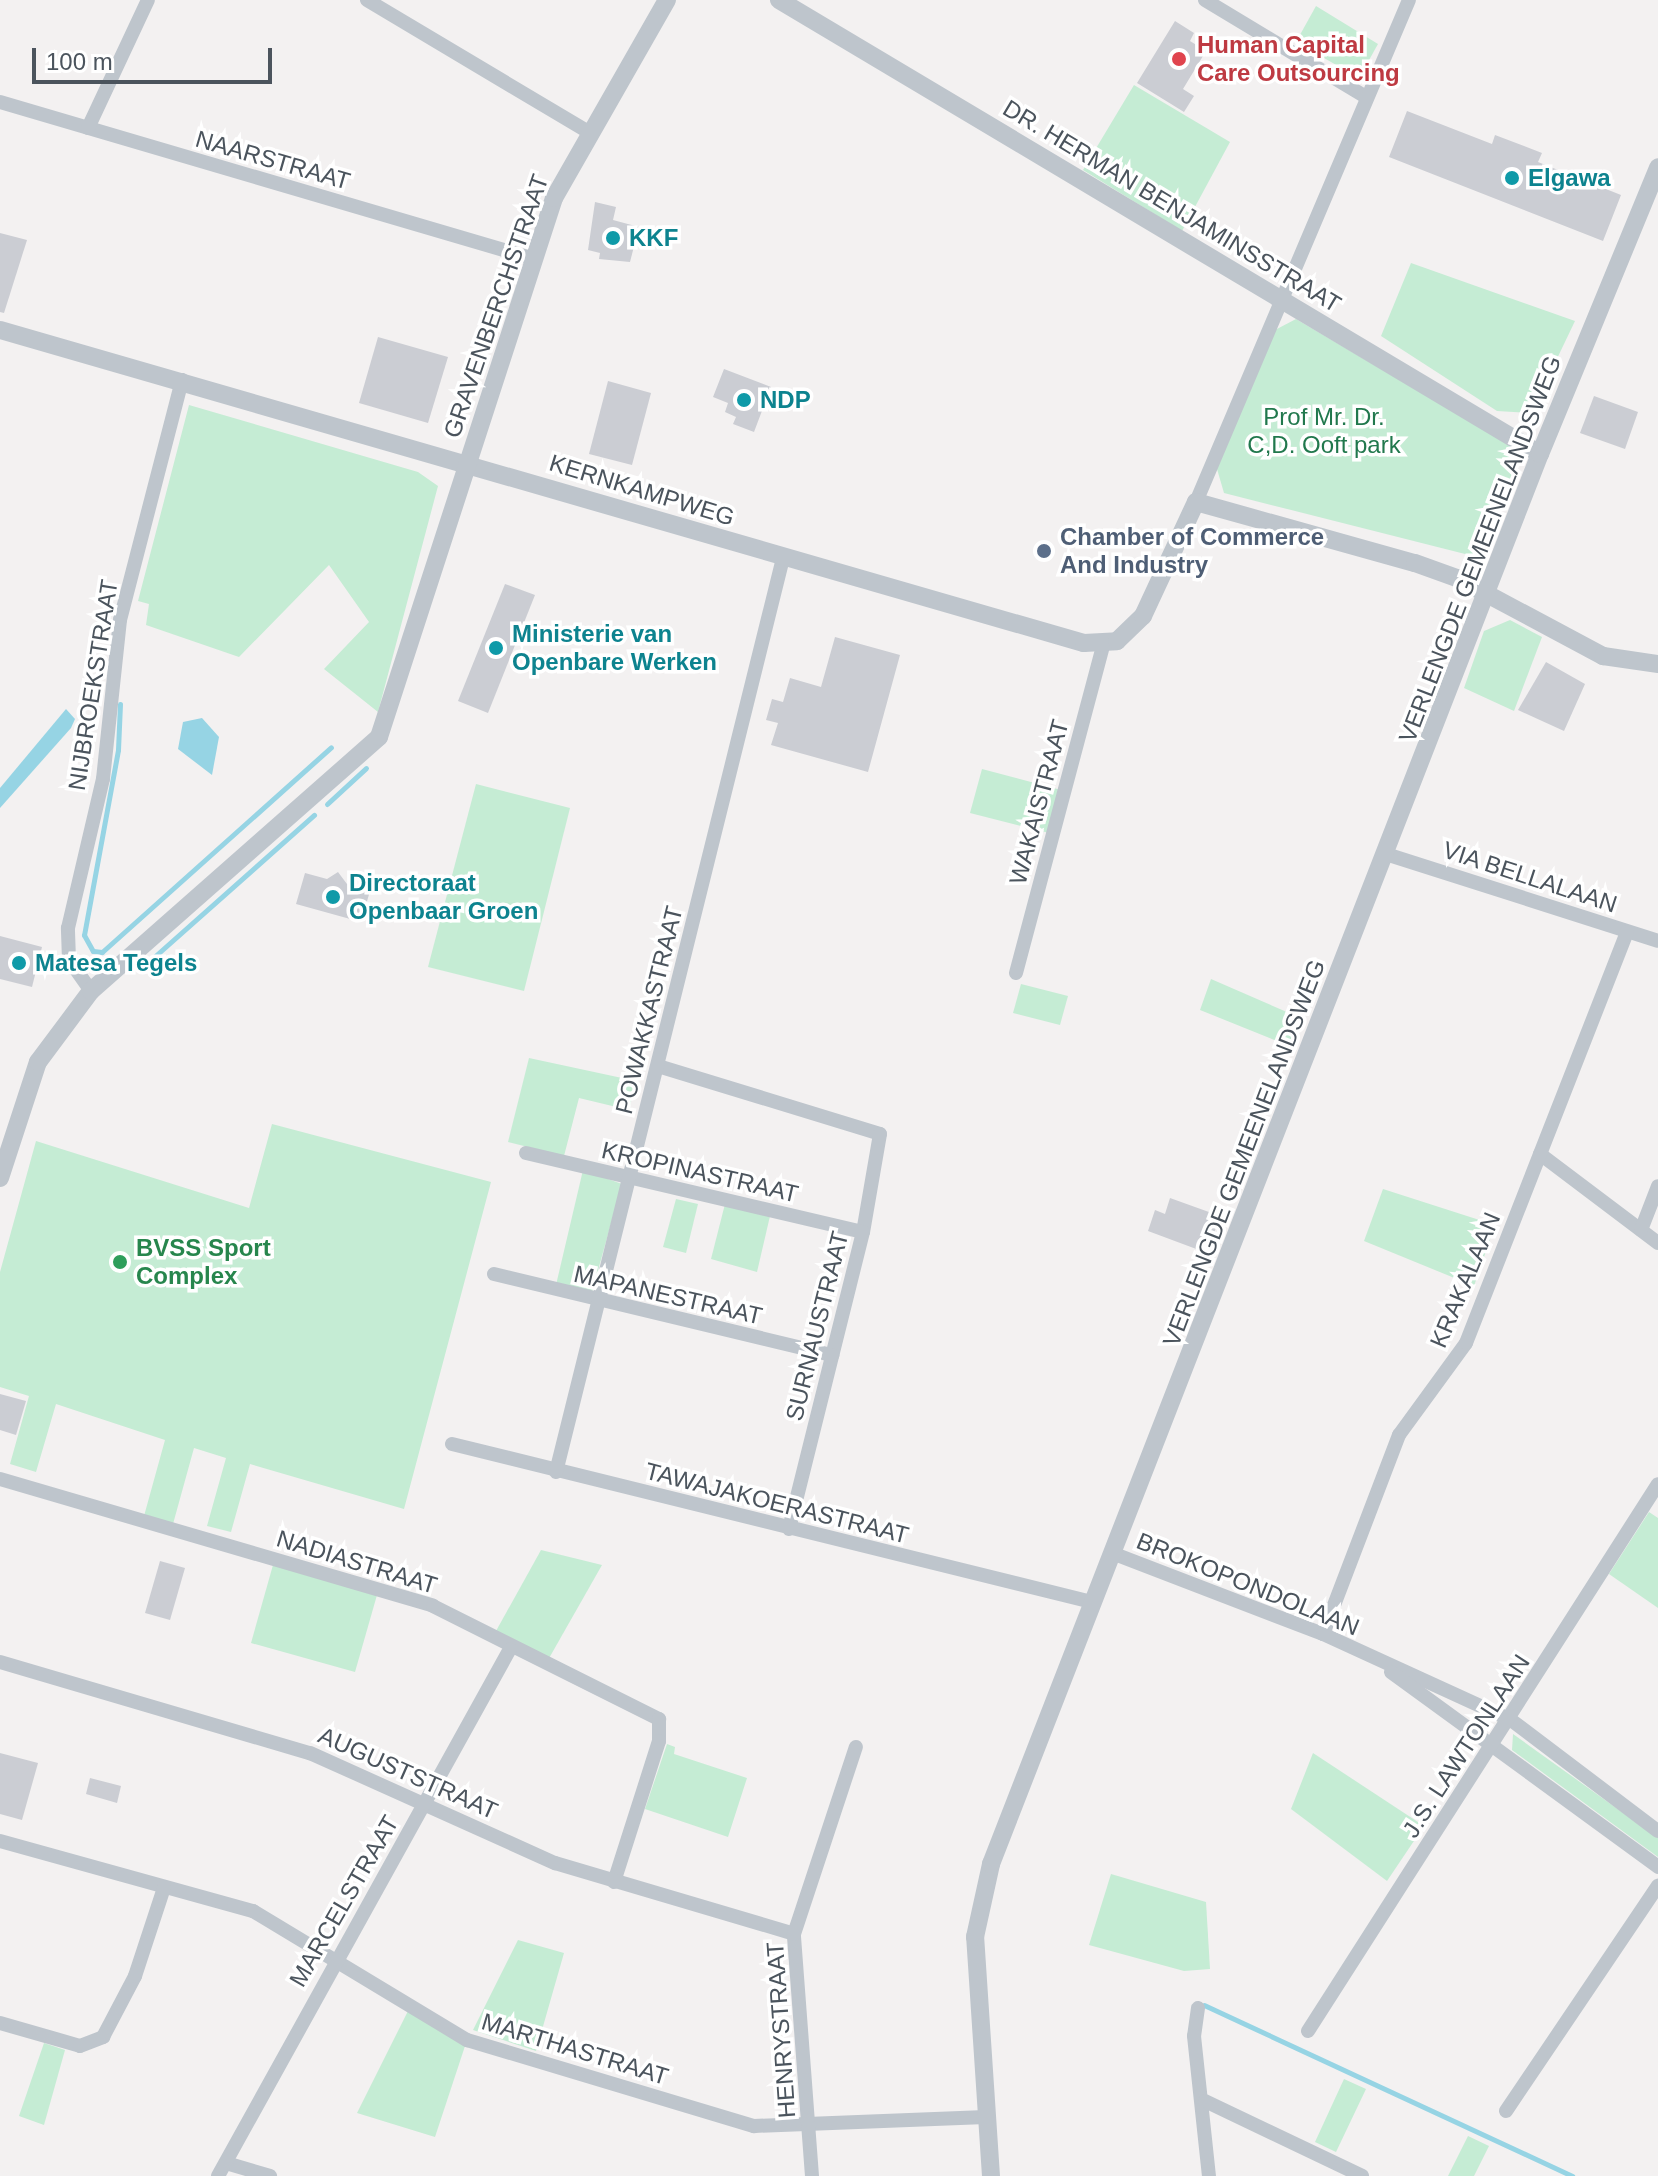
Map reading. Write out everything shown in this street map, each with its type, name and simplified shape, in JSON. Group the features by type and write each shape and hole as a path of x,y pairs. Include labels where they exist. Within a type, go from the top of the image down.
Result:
{"street":[{"path":"88,128 148,0"},
{"path":"367,0 588,132"},
{"name":"GRAVENBERCHSTRAAT","path":"0,1178 4,1144 38,1062 91,991 131,949 258,849 379,737 554,198 588,132 667,0"},
{"name":"DR. HERMAN BENJAMINSSTRAAT","path":"779,0 1540,454"},
{"path":"1205,0 1366,97"},
{"path":"1104,643 1117,641 1143,616 1283,301 1409,0"},
{"name":"NAARSTRAAT","path":"0,102 534,259"},
{"name":"VERLENGDE GEMEENELANDSWEG","path":"991,2176 975,1969 981,1899 1092,1602 1389,855 1540,454 1658,167"},
{"name":"KERNKAMPWEG","path":"0,330 468,462 783,558 1084,643 1104,643"},
{"name":"NIJBROEKSTRAAT","path":"91,991 69,960 68,928 103,779 120,620 182,380"},
{"path":"1196,502 1377,550 1486,593 1603,656 1658,664"},
{"name":"POWAKKASTRAAT","path":"556,1472 783,558"},
{"name":"WAKAISTRAAT","path":"1016,973 1104,643"},
{"name":"VIA BELLALAAN","path":"1389,855 1658,941"},
{"name":"KRAKALAAN","path":"1323,1634 1399,1435 1466,1343 1627,932"},
{"name":"SURNAUSTRAAT","path":"658,1066 880,1134 863,1232 789,1529"},
{"name":"KROPINASTRAAT","path":"526,1153 863,1232"},
{"path":"1540,1154 1658,1243"},
{"path":"1641,1230 1658,1186"},
{"name":"MAPANESTRAAT","path":"494,1274 600,1303 832,1355"},
{"name":"TAWAJAKOERASTRAAT","path":"452,1444 1092,1602"},
{"name":"NADIASTRAAT","path":"0,1479 433,1606 510,1649 659,1719 659,1741 614,1882"},
{"name":"J.S. LAWTONLAAN","path":"1308,2031 1511,1720 1658,1484"},
{"name":"BROKOPONDOLAAN","path":"1112,1553 1323,1634 1511,1720 1658,1831"},
{"name":"MARCELSTRAAT","path":"222,2170 335,1957 427,1803 510,1649"},
{"name":"BROKOPONDOLAAN","path":"1368,1657 1494,1745 1658,1867"},
{"name":"AUGUSTSTRAAT","path":"0,1662 310,1753 555,1863 794,1934"},
{"name":"HENRYSTRAAT","path":"812,2176 794,1934 856,1747"},
{"name":"MARTHASTRAAT","path":"0,1841 253,1911 335,1957 467,2040 754,2126 986,2117"},
{"path":"1506,2111 1658,1886"},
{"path":"0,2023 80,2046 103,2037 135,1976 164,1888"},
{"path":"1198,2008 1194,2036 1205,2101 1209,2176"},
{"path":"1205,2101 1362,2176"},
{"path":"222,2170 270,2176"}],"green space":[{"path":"1316,6 1378,44 1359,78 1296,42"},
{"path":"1134,85 1230,142 1182,231 1083,170"},
{"path":"1411,263 1575,321 1531,413 1497,411 1381,336"},
{"name":"Prof Mr. Dr. C,D. Ooft park","path":"1296,319 1515,448 1518,470 1483,551 1469,555 1224,493 1217,469 1275,330"},
{"path":"189,405 418,472 438,486 378,712 324,669 369,622 329,565 239,657 146,625 149,604 138,601"},
{"path":"1510,620 1542,637 1514,711 1464,688 1484,631"},
{"path":"982,769 1061,790 1049,833 970,813"},
{"path":"476,784 570,808 524,991 428,967"},
{"path":"1211,979 1303,1019 1292,1047 1200,1010"},
{"path":"1021,984 1068,996 1060,1025 1013,1013"},
{"path":"529,1058 636,1081 629,1110 579,1098 564,1156 508,1142"},
{"path":"272,1124 491,1182 404,1509 250,1464 231,1532 207,1526 226,1458 194,1448 173,1524 144,1516 165,1440 56,1404 36,1472 10,1464 29,1396 0,1387 0,1272 36,1141 249,1208"},
{"path":"583,1170 622,1184 592,1292 556,1285"},
{"path":"1383,1189 1495,1225 1474,1286 1364,1241"},
{"path":"676,1199 698,1204 686,1253 663,1247"},
{"path":"725,1204 770,1216 757,1272 711,1259"},
{"path":"1649,1512 1658,1518 1658,1608 1609,1574"},
{"path":"541,1550 602,1565 548,1660 496,1631"},
{"path":"273,1565 377,1595 355,1672 251,1643"},
{"path":"1513,1734 1658,1838 1658,1857 1512,1750"},
{"path":"667,1744 675,1747 674,1754 747,1778 728,1837 645,1809"},
{"path":"1313,1753 1424,1826 1387,1881 1291,1809"},
{"path":"1111,1874 1206,1902 1210,1969 1184,1971 1089,1945"},
{"path":"518,1940 564,1953 536,2051 473,2030"},
{"path":"409,2009 465,2046 435,2137 357,2113"},
{"path":"44,2043 65,2050 44,2125 19,2116"},
{"path":"1344,2079 1366,2089 1336,2152 1315,2142"},
{"path":"1468,2136 1489,2146 1474,2176 1448,2176"}],"water":[{"path":"66,709 75,719 71,728 0,808 0,788"},
{"path":"202,718 219,737 212,775 178,749 183,722"}],"building":[{"name":"Human Capital Care Outsourcing","path":"1175,21 1194,33 1190,41 1206,51 1183,89 1194,96 1184,112 1137,83"},
{"name":"Elgawa","path":"1407,111 1492,144 1495,135 1542,153 1538,162 1621,195 1603,241 1389,157"},
{"name":"KKF","path":"595,202 616,207 613,220 639,227 630,262 599,259 600,253 588,250"},
{"path":"0,233 27,240 4,313 0,312"},
{"path":"378,337 448,357 428,423 359,403"},
{"name":"NDP","path":"724,369 771,387 754,432 733,424 736,417 725,412 728,403 713,397"},
{"path":"608,381 651,393 632,465 589,454"},
{"path":"1594,396 1638,412 1625,449 1580,433"},
{"name":"Ministerie van Openbare Werken","path":"505,584 535,595 488,713 458,701"},
{"path":"835,637 900,655 868,772 771,745 778,723 766,720 772,699 783,702 790,678 821,687"},
{"path":"1546,662 1585,684 1564,731 1518,710"},
{"name":"Directoraat Openbaar Groen","path":"338,872 347,884 370,891 361,922 296,904 305,873 327,879"},
{"name":"Matesa Tegels","path":"0,936 42,947 32,987 0,979"},
{"path":"1170,1198 1220,1216 1207,1253 1148,1231 1155,1210 1165,1214"},
{"path":"0,1394 26,1401 16,1435 0,1430"},
{"path":"160,1561 185,1568 170,1620 145,1613"},
{"path":"0,1753 38,1763 22,1820 0,1814"},
{"path":"90,1778 121,1786 117,1803 86,1794"}],"waterway":[{"path":"120,704 118,750 84,935 93,951 102,952 331,747"},
{"path":"327,804 366,768"},
{"path":"154,957 314,815"},
{"path":"1204,2005 1572,2176"}],"place":[{"name":"Human Capital Care Outsourcing","path":"1179,59"},
{"name":"Elgawa","path":"1512,178"},
{"name":"KKF","path":"613,238"},
{"name":"NDP","path":"744,400"},
{"name":"Chamber of Commerce And Industry","path":"1044,551"},
{"name":"Ministerie van Openbare Werken","path":"496,648"},
{"name":"Directoraat Openbaar Groen","path":"333,897"},
{"name":"Matesa Tegels","path":"19,963"},
{"name":"BVSS Sport Complex","path":"120,1262"}]}
